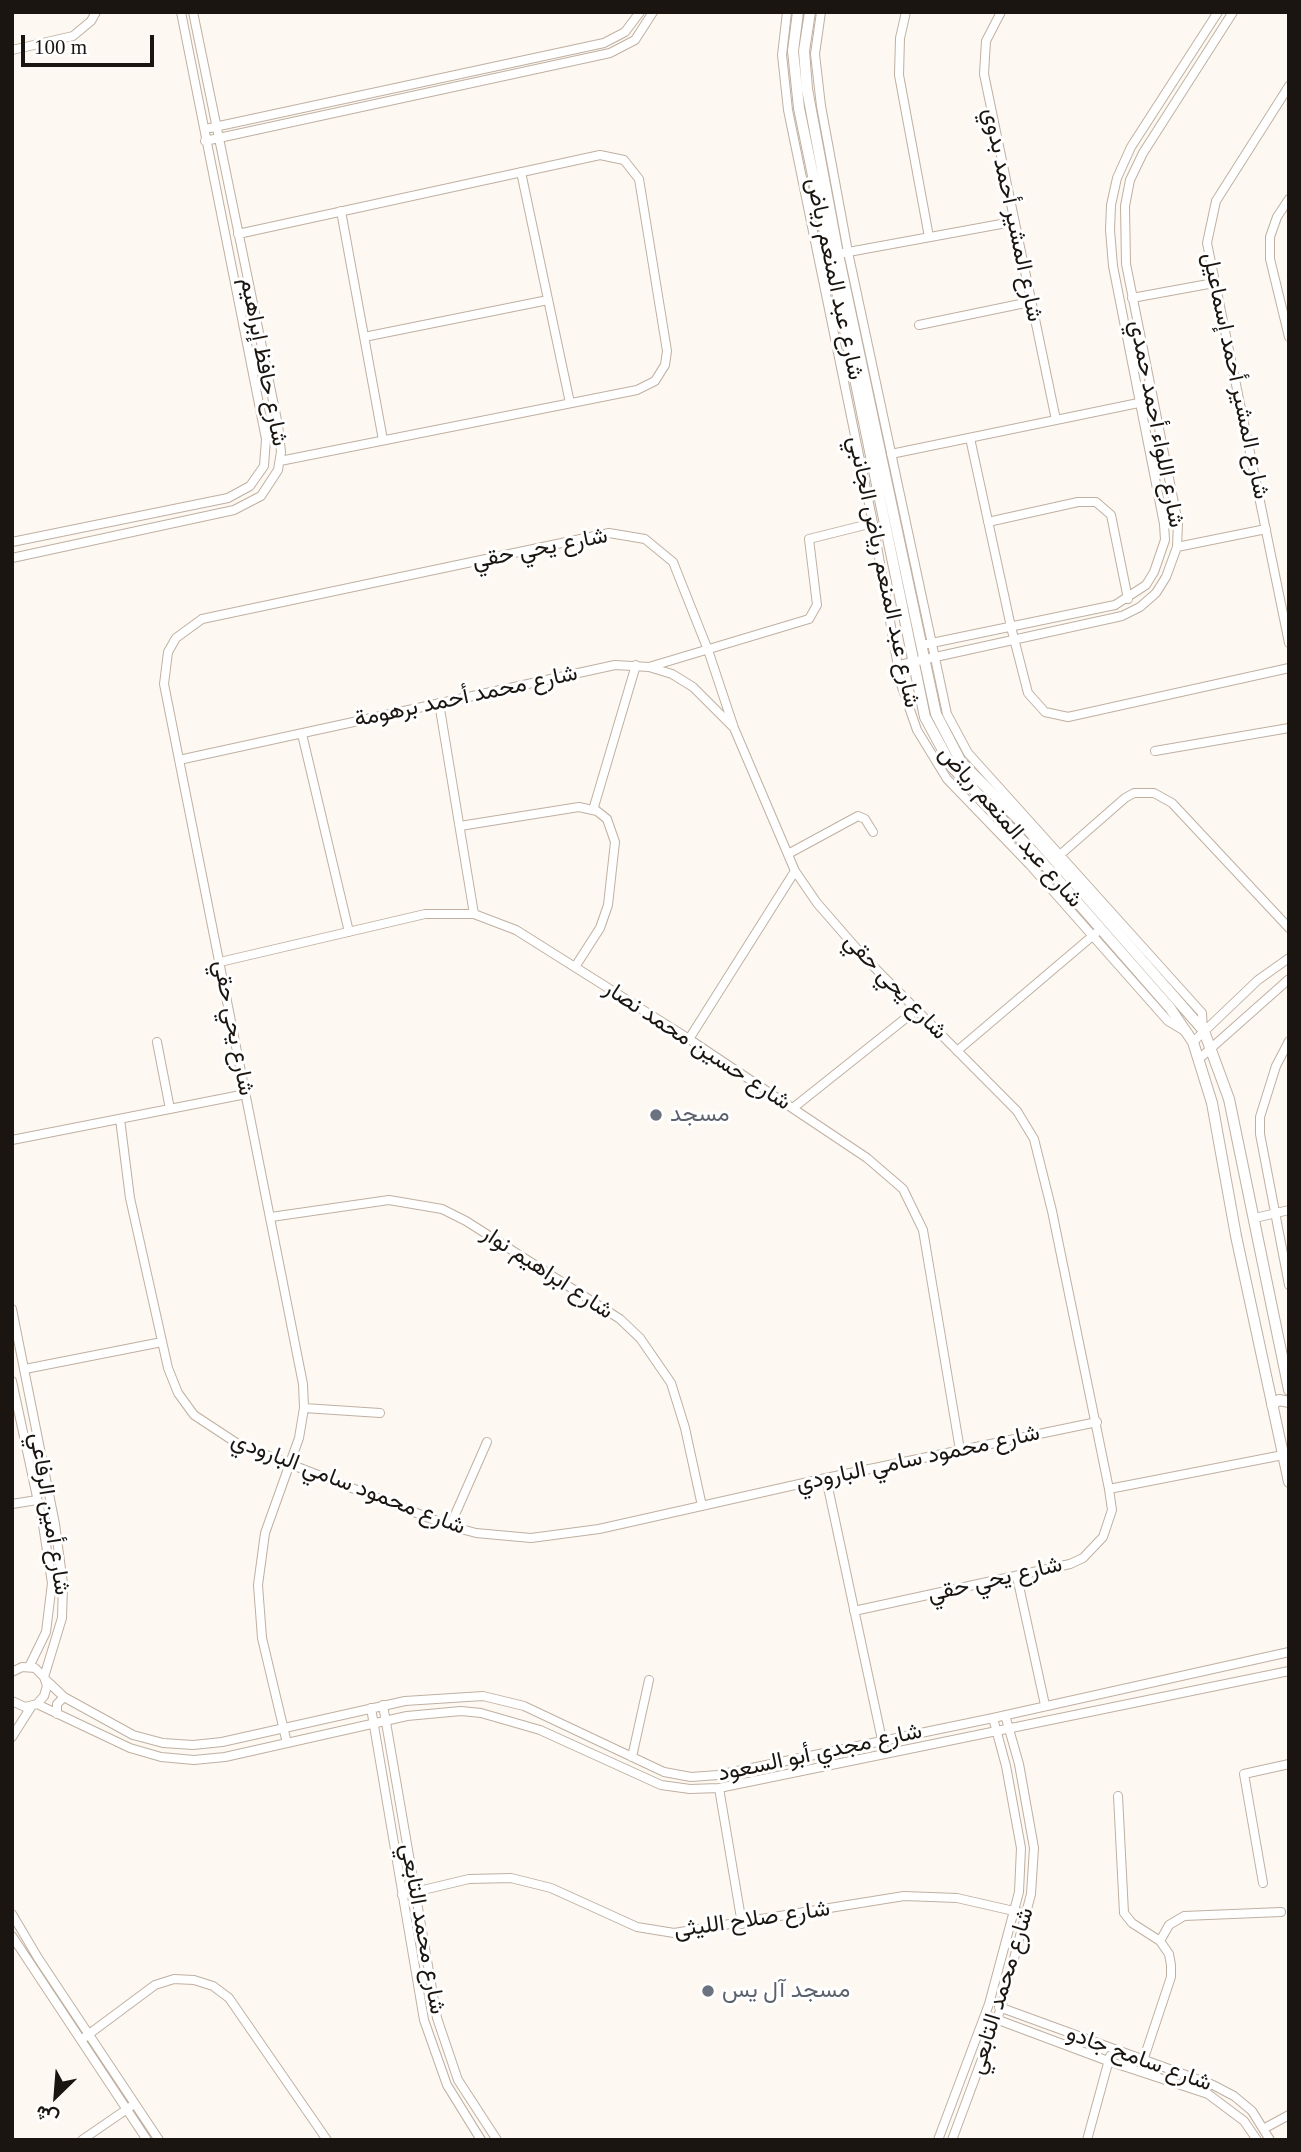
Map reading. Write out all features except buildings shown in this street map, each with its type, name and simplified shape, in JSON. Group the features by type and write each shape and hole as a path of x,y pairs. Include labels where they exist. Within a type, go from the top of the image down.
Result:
{"street":[{"path":"12,50 73,36 91,21 96,12"},
{"path":"181,14 194,12"},
{"name":"شارع حافظ إبراهيم","path":"12,558 160,528 248,504 271,484 280,461 281,440 217,138 194,12"},
{"path":"203,130 596,45 625,32 640,12"},
{"path":"205,141 619,50 635,40 653,12"},
{"path":"787,12 782,55 793,109"},
{"name":"شارع عبد المنعم رياض","path":"797,12 793,51 793,109 833,255 927,645 936,713 961,762 1022,823 1204,1030 1229,1100 1289,1390"},
{"name":"شارع عبد المنعم رياض","path":"810,12 804,51 807,89 833,255 896,578 928,725 952,767 1037,856 1096,933 1170,1008 1190,1037 1200,1058 1212,1103 1289,1482"},
{"name":"شارع عبد المنعم رياض الجانبي","path":"821,12 815,70 833,255 873,523 901,684 917,730 939,770 1096,933"},
{"path":"906,12 900,38 899,75 929,237"},
{"name":"شارع المشير أحمد بدوي","path":"1001,12 986,41 983,63 1012,222 1056,420"},
{"name":"شارع اللواء أحمد حمدي","path":"897,651 1115,605 1146,585 1154,572 1165,540 1159,493 1116,286 1110,230 1117,178 1131,147 1218,12"},
{"name":"شارع اللواء أحمد حمدي","path":"899,665 1122,616 1140,607 1156,593 1166,577 1177,547 1176,512 1132,298 1123,230 1125,206 1138,162 1233,12"},
{"name":"شارع حافظ إبراهيم","path":"12,542 228,498 250,486 258,477 267,453 267,439 181,14"},
{"path":"596,45 598,56"},
{"name":"شارع المشير أحمد إسماعيل","path":"1289,86 1216,201 1207,243 1289,643"},
{"path":"1158,104 1168,111"},
{"path":"238,234 606,154 624,159 639,178 667,351 665,365 655,381 643,388 280,461"},
{"path":"521,172 570,403"},
{"path":"1289,199 1273,227 1270,258 1289,337"},
{"path":"341,211 383,440"},
{"path":"833,255 1012,222"},
{"name":"شارع عبد المنعم رياض الجانبي","path":"833,255 891,454 927,645"},
{"path":"1132,298 1214,283"},
{"path":"364,337 548,300"},
{"path":"919,325 1030,302"},
{"path":"248,349 262,347"},
{"path":"891,454 1153,400"},
{"path":"970,438 1014,640 1028,693 1035,704 1056,716 1069,717 1289,668"},
{"path":"988,522 1078,502 1096,502 1111,515 1128,598"},
{"path":"156,513 160,528"},
{"path":"649,667 809,619 817,605 809,539 873,523"},
{"path":"1177,547 1266,529"},
{"name":"شارع يحي حقي","path":"287,1743 262,1638 258,1585 265,1533 299,1438 304,1408 303,1384 164,684 168,652 176,638 202,619 609,533 645,539 673,562 708,650 734,728 795,871 840,930 1017,1111 1034,1139 1097,1422 1109,1489 1112,1510 1109,1524 1094,1549 1070,1564 854,1611"},
{"path":"884,581 896,578"},
{"name":"شارع عبد المنعم رياض الجانبي","path":"930,658 947,714 955,734 968,753 1202,1013 1204,1030"},
{"name":"شارع محمد أحمد برهومة","path":"179,760 615,664 636,664 672,674 692,687 734,728"},
{"path":"593,810 636,664"},
{"path":"439,703 474,914"},
{"path":"917,730 928,725"},
{"path":"1155,751 1289,728"},
{"path":"302,734 349,932"},
{"path":"1061,854 1125,798 1134,793 1154,793 1172,803 1289,928"},
{"path":"460,826 573,808 593,810 607,819 615,836 610,897 600,929 575,967"},
{"path":"788,854 858,816 863,818 873,832"},
{"path":"689,1039 795,871"},
{"name":"شارع حسين محمد نصار","path":"220,962 425,914 474,914 516,930 689,1039 886,1171 903,1189 923,1230 960,1450"},
{"path":"957,1051 1096,933"},
{"path":"1190,1037 1204,1030 1258,981 1289,958"},
{"path":"1200,1058 1289,979"},
{"path":"793,1108 916,1010"},
{"path":"1289,1041 1272,1079 1260,1117 1274,1214 1289,1285"},
{"path":"157,1042 170,1109"},
{"path":"12,1140 246,1094"},
{"name":"شارع محمود سامي البارودي","path":"120,1119 130,1198 162,1342 178,1393 194,1415 238,1444 450,1525 490,1535 531,1538 599,1529 826,1478 1097,1422"},
{"name":"شارع ابراهيم نوار","path":"271,1217 389,1200 442,1209 466,1221 620,1319 640,1338 671,1383 685,1429 702,1506"},
{"path":"1255,1218 1289,1210"},
{"name":"شارع أمين الرفاعي","path":"12,1308 35,1420 63,1584 62,1618 45,1678 46,1691 34,1705"},
{"path":"25,1369 162,1342"},
{"path":"1264,1366 1273,1371 1285,1365"},
{"name":"شارع أمين الرفاعي","path":"12,1381 16,1423 48,1552 52,1600 46,1632 29,1667"},
{"path":"1272,1405 1279,1400 1289,1402"},
{"path":"304,1408 380,1413"},
{"path":"16,1423 35,1420"},
{"path":"450,1525 487,1442"},
{"path":"1109,1489 1283,1455"},
{"path":"826,1478 885,1754"},
{"path":"12,1504 37,1500"},
{"path":"1017,1577 1045,1706"},
{"name":"شارع مجدي أبو السعود","path":"29,1667 64,1697 123,1731 163,1743 222,1742 383,1705 462,1696 504,1700 664,1772 691,1777 718,1775 993,1718 1289,1652"},
{"path":"1260,1660 1264,1677"},
{"path":"14,1670 29,1667"},
{"name":"شارع مجدي أبو السعود","path":"12,1701 20,1706 34,1705 98,1735 161,1757 194,1760 225,1757 386,1720 461,1711 502,1717 540,1730 661,1785 690,1790 719,1788 998,1733 1289,1671"},
{"path":"632,1757 649,1679"},
{"path":"57,1714 57,1704 64,1697"},
{"path":"12,1737 34,1705"},
{"name":"شارع محمد التابعي","path":"383,1705 437,2018 446,2049 474,2109 496,2140"},
{"name":"شارع محمد التابعي","path":"371,1708 424,2021 434,2053 463,2115 481,2140"},
{"name":"شارع محمد التابعي","path":"952,2140 1002,2008 1027,1914 1034,1848 1005,1715"},
{"name":"شارع محمد التابعي","path":"938,2140 989,2004 1015,1911 1021,1849 993,1718"},
{"path":"1263,1883 1244,1774 1289,1764"},
{"path":"719,1788 742,1924"},
{"path":"1118,1796 1124,1913 1132,1923 1160,1941 1169,1954 1171,1977 1143,2061"},
{"name":"شارع صلاح الليثى","path":"402,1895 469,1879 511,1878 551,1888 619,1921 655,1931 693,1933 904,1896 957,1898 1027,1914"},
{"path":"1160,1941 1170,1925 1184,1916 1281,1912"},
{"path":"12,1914 147,2140"},
{"path":"12,1936 135,2103 159,2140"},
{"path":"85,2037 155,1985 174,1979 194,1980 213,1986 229,1998 327,2140"},
{"name":"شارع سامح جادو","path":"989,2004 1111,2050 1190,2076 1234,2096 1265,2128 1270,2140"},
{"name":"شارع سامح جادو","path":"985,2015 1108,2061 1208,2094 1244,2121 1257,2140"},
{"path":"1087,2140 1111,2050"},
{"path":"82,2140 135,2103"},
{"path":"1265,2128 1289,2115"}],"place":[{"name":"مسجد","path":"656,1115"},
{"name":"مسجد آل يس","path":"708,1991"}]}
